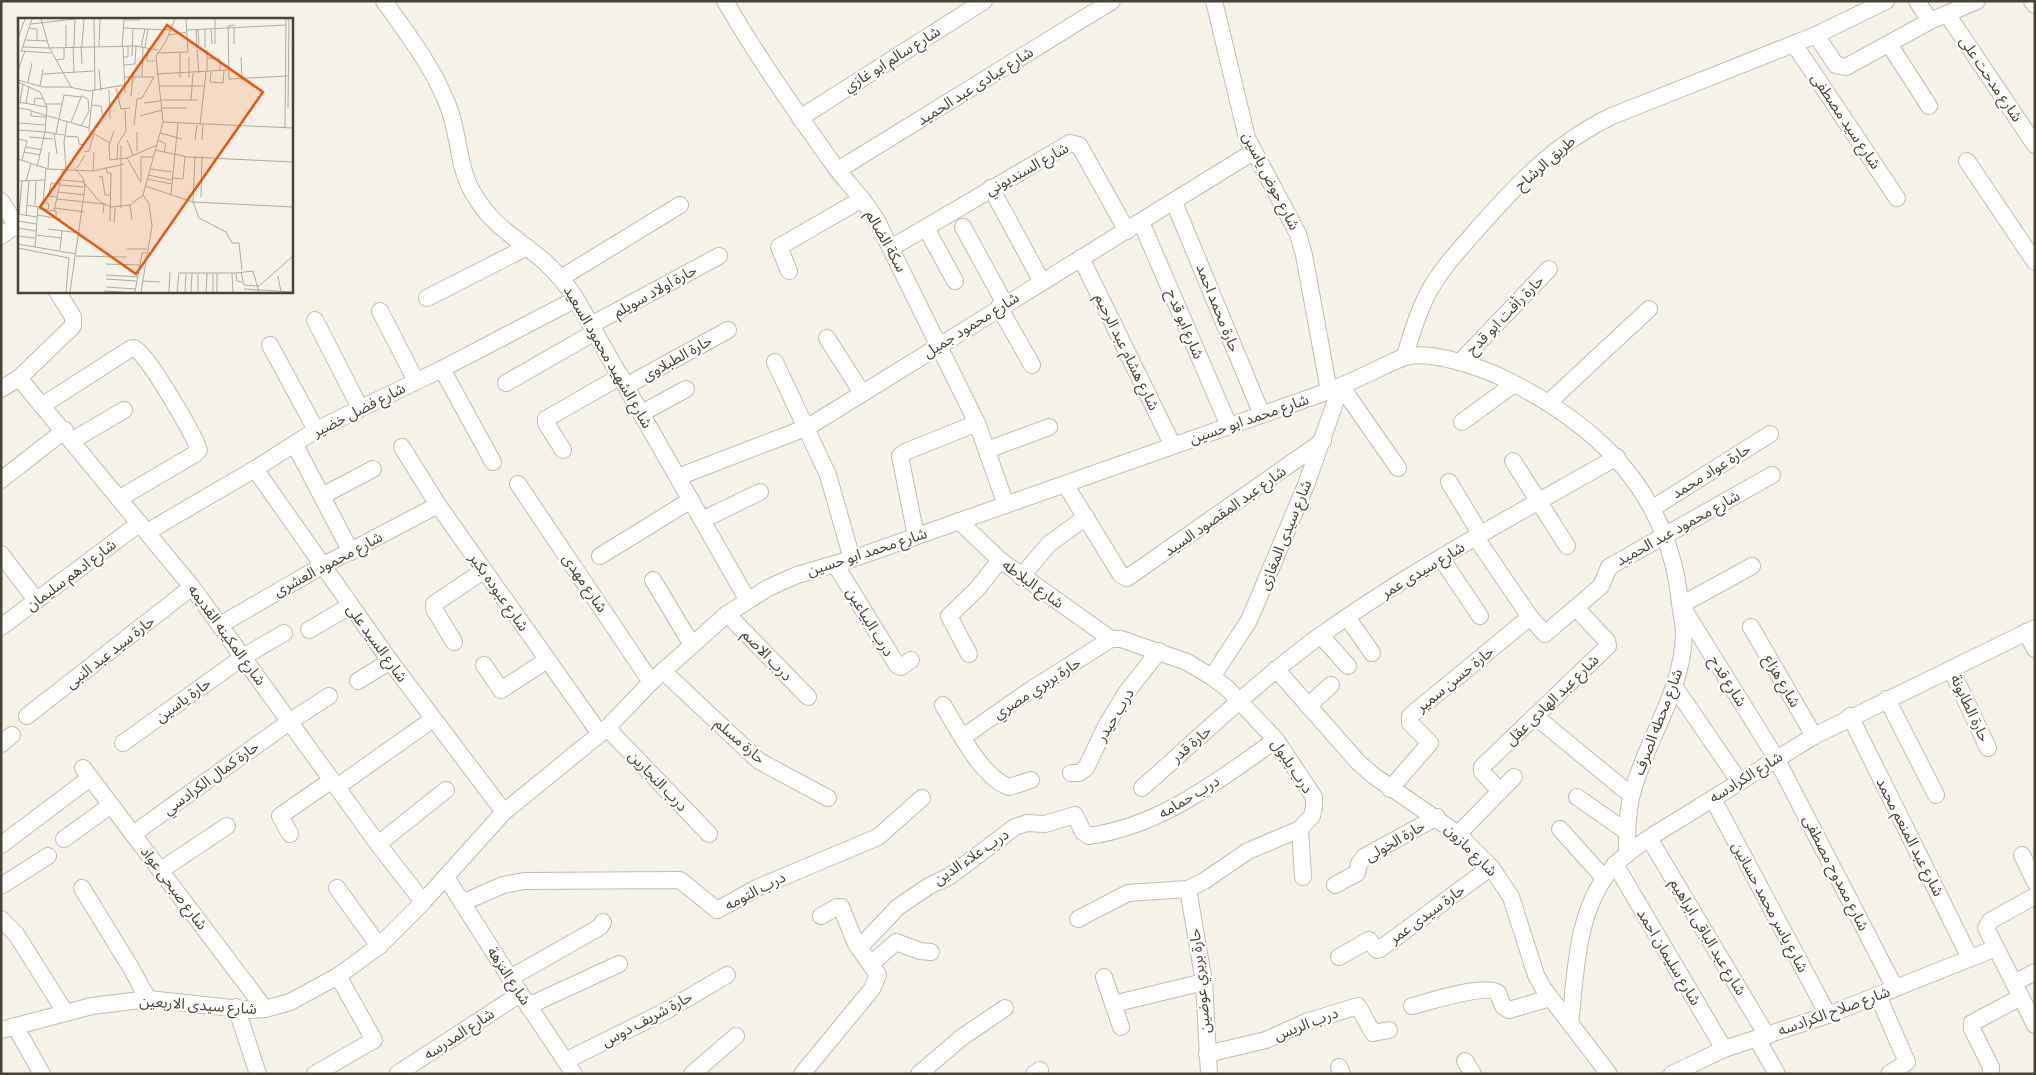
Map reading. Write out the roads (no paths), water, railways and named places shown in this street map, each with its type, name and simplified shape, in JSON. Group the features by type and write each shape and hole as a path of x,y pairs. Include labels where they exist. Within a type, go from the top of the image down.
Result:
{"street":[{"name":"شارع الشهيد محمود السعيد","path":"384,1 437,80 450,108 458,138 462,165 471,190 486,213 498,226 527,247 561,278 576,299 747,599"},
{"name":"سكة الضالم","path":"724,1 764,67 852,190 862,199 891,248 977,422 1006,505"},
{"name":"شارع سالم ابو غازي","path":"800,118 984,1"},
{"name":"شارع عبادى عبد الحميد","path":"838,170 1112,1"},
{"name":"شارع حوض ياسين","path":"1214,1 1247,138 1298,234 1335,389"},
{"name":"طريق الرشاح","path":"1406,356 1421,309 1446,266 1530,172 1556,150 1588,128 1612,116 1816,35 1886,1"},
{"path":"1917,1 1930,21"},
{"path":"1816,35 1836,65 1841,67 1851,66 1930,21 1977,1"},
{"path":"2032,1 2035,5"},
{"name":"شارع مدحت على","path":"1947,14 2035,145"},
{"name":"شارع سيد مصطفى","path":"1794,44 1897,198"},
{"path":"1889,44 1929,106"},
{"name":"شارع السنديوني","path":"891,248 1070,142 1078,145 1127,231"},
{"name":"شارع محمود جميل","path":"678,477 808,427 1253,152"},
{"path":"1967,161 2035,262"},
{"path":"991,188 1042,282"},
{"path":"789,271 779,247 862,199"},
{"path":"1,201 18,227 1,236"},
{"name":"حارة محمد احمد","path":"1174,202 1262,415"},
{"path":"561,278 680,205"},
{"name":"شارع ابو قدح","path":"1141,222 1229,426"},
{"path":"963,226 1032,364"},
{"path":"926,228 955,281"},
{"path":"427,298 527,247"},
{"name":"حارة اولاد سويلم","path":"506,383 593,329 719,256"},
{"name":"شارع هشام عبد الرحيم","path":"1081,258 1173,446"},
{"name":"حارة رأفت ابو قدح","path":"1460,362 1550,269"},
{"path":"1,389 20,378 74,323 73,316 58,292"},
{"name":"شارع فضل خضير","path":"144,528 255,469 296,445 316,430 442,369 576,299"},
{"path":"1548,403 1649,309"},
{"path":"380,311 416,381"},
{"path":"316,320 360,408"},
{"name":"حارة الطبلاوى","path":"563,450 546,423 546,419 728,330"},
{"path":"828,338 862,393"},
{"path":"270,345 316,430"},
{"path":"43,405 130,349 141,351 164,387 198,450 196,454 120,498"},
{"name":"شارع محطه الصرف","path":"1406,356 1460,362 1488,371 1548,403 1585,430 1617,457 1638,483 1666,536 1674,560 1681,605 1684,632 1682,650 1674,686 1631,795 1627,832 1621,859"},
{"name":"شارع محمد ابو حسين","path":"423,902 504,812 604,731 651,682 727,614 747,599 797,575 852,559 1335,389 1406,356"},
{"path":"775,362 808,427 828,475 852,559"},
{"path":"442,369 493,462"},
{"name":"شارع المكينه القديمه","path":"20,378 69,435 192,587 334,784 423,902"},
{"path":"1462,422 1514,384"},
{"path":"642,413 686,389"},
{"path":"1335,389 1398,468"},
{"name":"شارع سيدى المغازى","path":"1212,677 1248,622 1323,441 1335,389"},
{"path":"1,480 69,435 124,410"},
{"path":"916,536 900,456 905,452 977,422"},
{"path":"987,450 1049,426"},
{"name":"حارة عواد محمد","path":"1652,508 1770,434"},
{"name":"شارع عبد المقصود السيد","path":"1086,517 1121,575 1127,578 1323,441"},
{"path":"296,445 351,552"},
{"name":"شارع عبوده بكير","path":"402,447 438,505 483,571 547,660 604,731"},
{"name":"شارع سيدى عمر","path":"1240,701 1276,669 1347,618 1441,558 1617,457"},
{"path":"1513,461 1567,546"},
{"name":"شارع السيد على","path":"255,469 350,606 504,812"},
{"path":"322,496 373,470"},
{"name":"شارع محمود عبد الحميد","path":"1530,618 1542,634 1545,634 1603,583 1606,570 1772,475"},
{"path":"1449,482 1478,536 1530,618"},
{"name":"شارع مهدى","path":"518,484 651,682"},
{"path":"1021,577 1049,544 1086,517 1065,484"},
{"path":"702,520 760,492"},
{"path":"600,556 691,500"},
{"name":"شارع محمود العشرى","path":"220,625 322,566 438,505"},
{"name":"شارع البلاطه","path":"960,521 1000,560 1021,577 1111,639"},
{"name":"شارع ادهم سليمان","path":"1,627 36,600 144,528"},
{"path":"1,554 36,600"},
{"path":"1441,558 1480,616"},
{"path":"969,654 949,616 978,588 1000,560"},
{"name":"درب البياعين","path":"835,564 896,665 901,667 911,660"},
{"path":"1681,605 1752,566"},
{"path":"454,642 434,609 434,604 483,571"},
{"path":"652,580 692,645"},
{"name":"حارة سيد عبد النبى","path":"27,716 192,587"},
{"name":"شارع قدح","path":"1681,605 1776,758"},
{"path":"309,630 350,606"},
{"name":"شارع عبد الهادى عقل","path":"1500,791 1481,769 1608,646 1607,641 1576,608"},
{"name":"درب الاصم","path":"727,614 808,697"},
{"path":"1347,618 1372,653"},
{"name":"حارة حسن سمير","path":"1390,789 1430,742 1410,723 1410,716 1530,618"},
{"name":"شارع هزاع","path":"1752,627 1814,736"},
{"path":"2030,630 2035,649"},
{"name":"شارع الكرادسه","path":"1570,1024 1578,952 1584,925 1593,899 1604,878 1621,859 1649,838 1814,736 1850,716 2030,630"},
{"name":"حارة ياسين","path":"123,743 243,657 284,633"},
{"path":"1321,636 1348,666"},
{"name":"درب بلبول","path":"1111,639 1127,640 1187,662 1212,677 1240,701 1276,740 1314,798 1312,816 1300,829"},
{"name":"حارة بربري مصري","path":"963,737 1028,691 1111,639"},
{"name":"درب حيدر","path":"1071,772 1079,773 1086,768 1106,726 1126,693 1159,651"},
{"path":"484,665 501,690 547,660"},
{"path":"358,681 390,661"},
{"name":"شارع مازون","path":"1276,669 1358,762 1390,789 1437,817 1458,834 1491,868 1510,898 1536,975 1550,998 1609,1074"},
{"name":"حارة الطابونة","path":"1951,669 1988,748"},
{"name":"حارة مسلم","path":"663,671 759,761 828,798"},
{"path":"1308,706 1331,685"},
{"path":"1674,686 1739,782"},
{"name":"حارة كمال الكرادسي","path":"134,834 329,696"},
{"path":"1887,699 1936,796"},
{"name":"حارة قدر","path":"1142,788 1240,701"},
{"path":"943,705 992,778 1009,787 1030,780"},
{"name":"شارع عبد المنعم محمد","path":"1850,716 1970,958"},
{"path":"1536,717 1631,795"},
{"path":"290,834 280,816 334,784 433,719"},
{"name":"درب النجارين","path":"604,731 708,834"},
{"name":"درب حمامه","path":"1093,835 1154,818 1175,809 1276,740"},
{"name":"شارع ممدوح مصطفى","path":"1776,758 1896,988"},
{"name":"شارع صبحى عواد","path":"1,845 86,773 265,1009"},
{"path":"1458,834 1514,777"},
{"path":"378,844 446,790"},
{"path":"1578,796 1627,832"},
{"name":"درب التومه","path":"462,903 503,884 524,881 680,880 718,910 759,887 878,837 922,798"},
{"name":"شارع ياسر محمد حسانين","path":"1713,799 1828,1015"},
{"path":"64,838 111,805"},
{"name":"درب علاء الدين","path":"859,948 898,908 929,886 950,876 1015,827 1027,823 1045,824 1075,815 1083,832 1089,836 1093,835"},
{"name":"حارة الخولى","path":"1335,885 1357,873 1359,864 1364,857 1437,817"},
{"path":"161,870 227,826"},
{"path":"1078,919 1128,893 1188,889 1204,881 1248,851 1300,829 1303,877"},
{"path":"1560,829 1604,878"},
{"name":"شارع عبد الباقى ابراهيم","path":"1649,838 1762,1037 1777,1074"},
{"path":"1,886 48,856"},
{"path":"2022,856 2035,882"},
{"name":"شارع سليمان احمد","path":"1621,859 1724,1049"},
{"name":"حارة سيدى عمر","path":"1339,957 1369,940 1377,950 1380,949 1491,868"},
{"name":"شارع النزهة","path":"446,877 524,1000 570,1067"},
{"path":"82,888 148,999"},
{"path":"337,888 380,946"},
{"name":"حارة بربري عوضين","path":"1188,889 1204,982 1209,1074"},
{"path":"2035,896 1988,924 1986,928 2035,1025"},
{"name":"شارع سيدى الاربعين","path":"8,1028 65,1012 148,999 265,1009 290,1002 338,976 380,946 423,902"},
{"path":"802,1074 872,989 878,975 859,948 841,907 837,907 821,916"},
{"path":"1,919 16,934 65,1012"},
{"path":"510,978 600,927 603,922"},
{"path":"871,964 896,942 915,950 931,952"},
{"name":"شارع صلاح الكرادسه","path":"1672,1074 1724,1049 1828,1015 1996,948"},
{"name":"شارع المدرسه","path":"397,1074 524,1000 619,964"},
{"path":"1991,1074 1992,1067 1972,1029 1972,1023 2017,990 2035,972"},
{"name":"حارة شريف دوس","path":"570,1067 727,975"},
{"path":"315,1074 374,1040 338,976"},
{"path":"1104,977 1121,1027"},
{"path":"1113,1004 1204,982"},
{"path":"1412,1006 1456,995 1489,990 1498,992 1503,1006 1509,1010 1550,998"},
{"path":"1878,996 1907,1062 1889,1074"},
{"name":"درب الريس","path":"1207,1054 1266,1040 1306,1022 1356,1006 1360,1007 1373,1033 1389,1030"},
{"path":"236,1007 258,1074"},
{"path":"919,1074 961,1038 1005,1008"},
{"path":"8,1028 42,1074"},
{"path":"692,1074 736,1036"}]}
